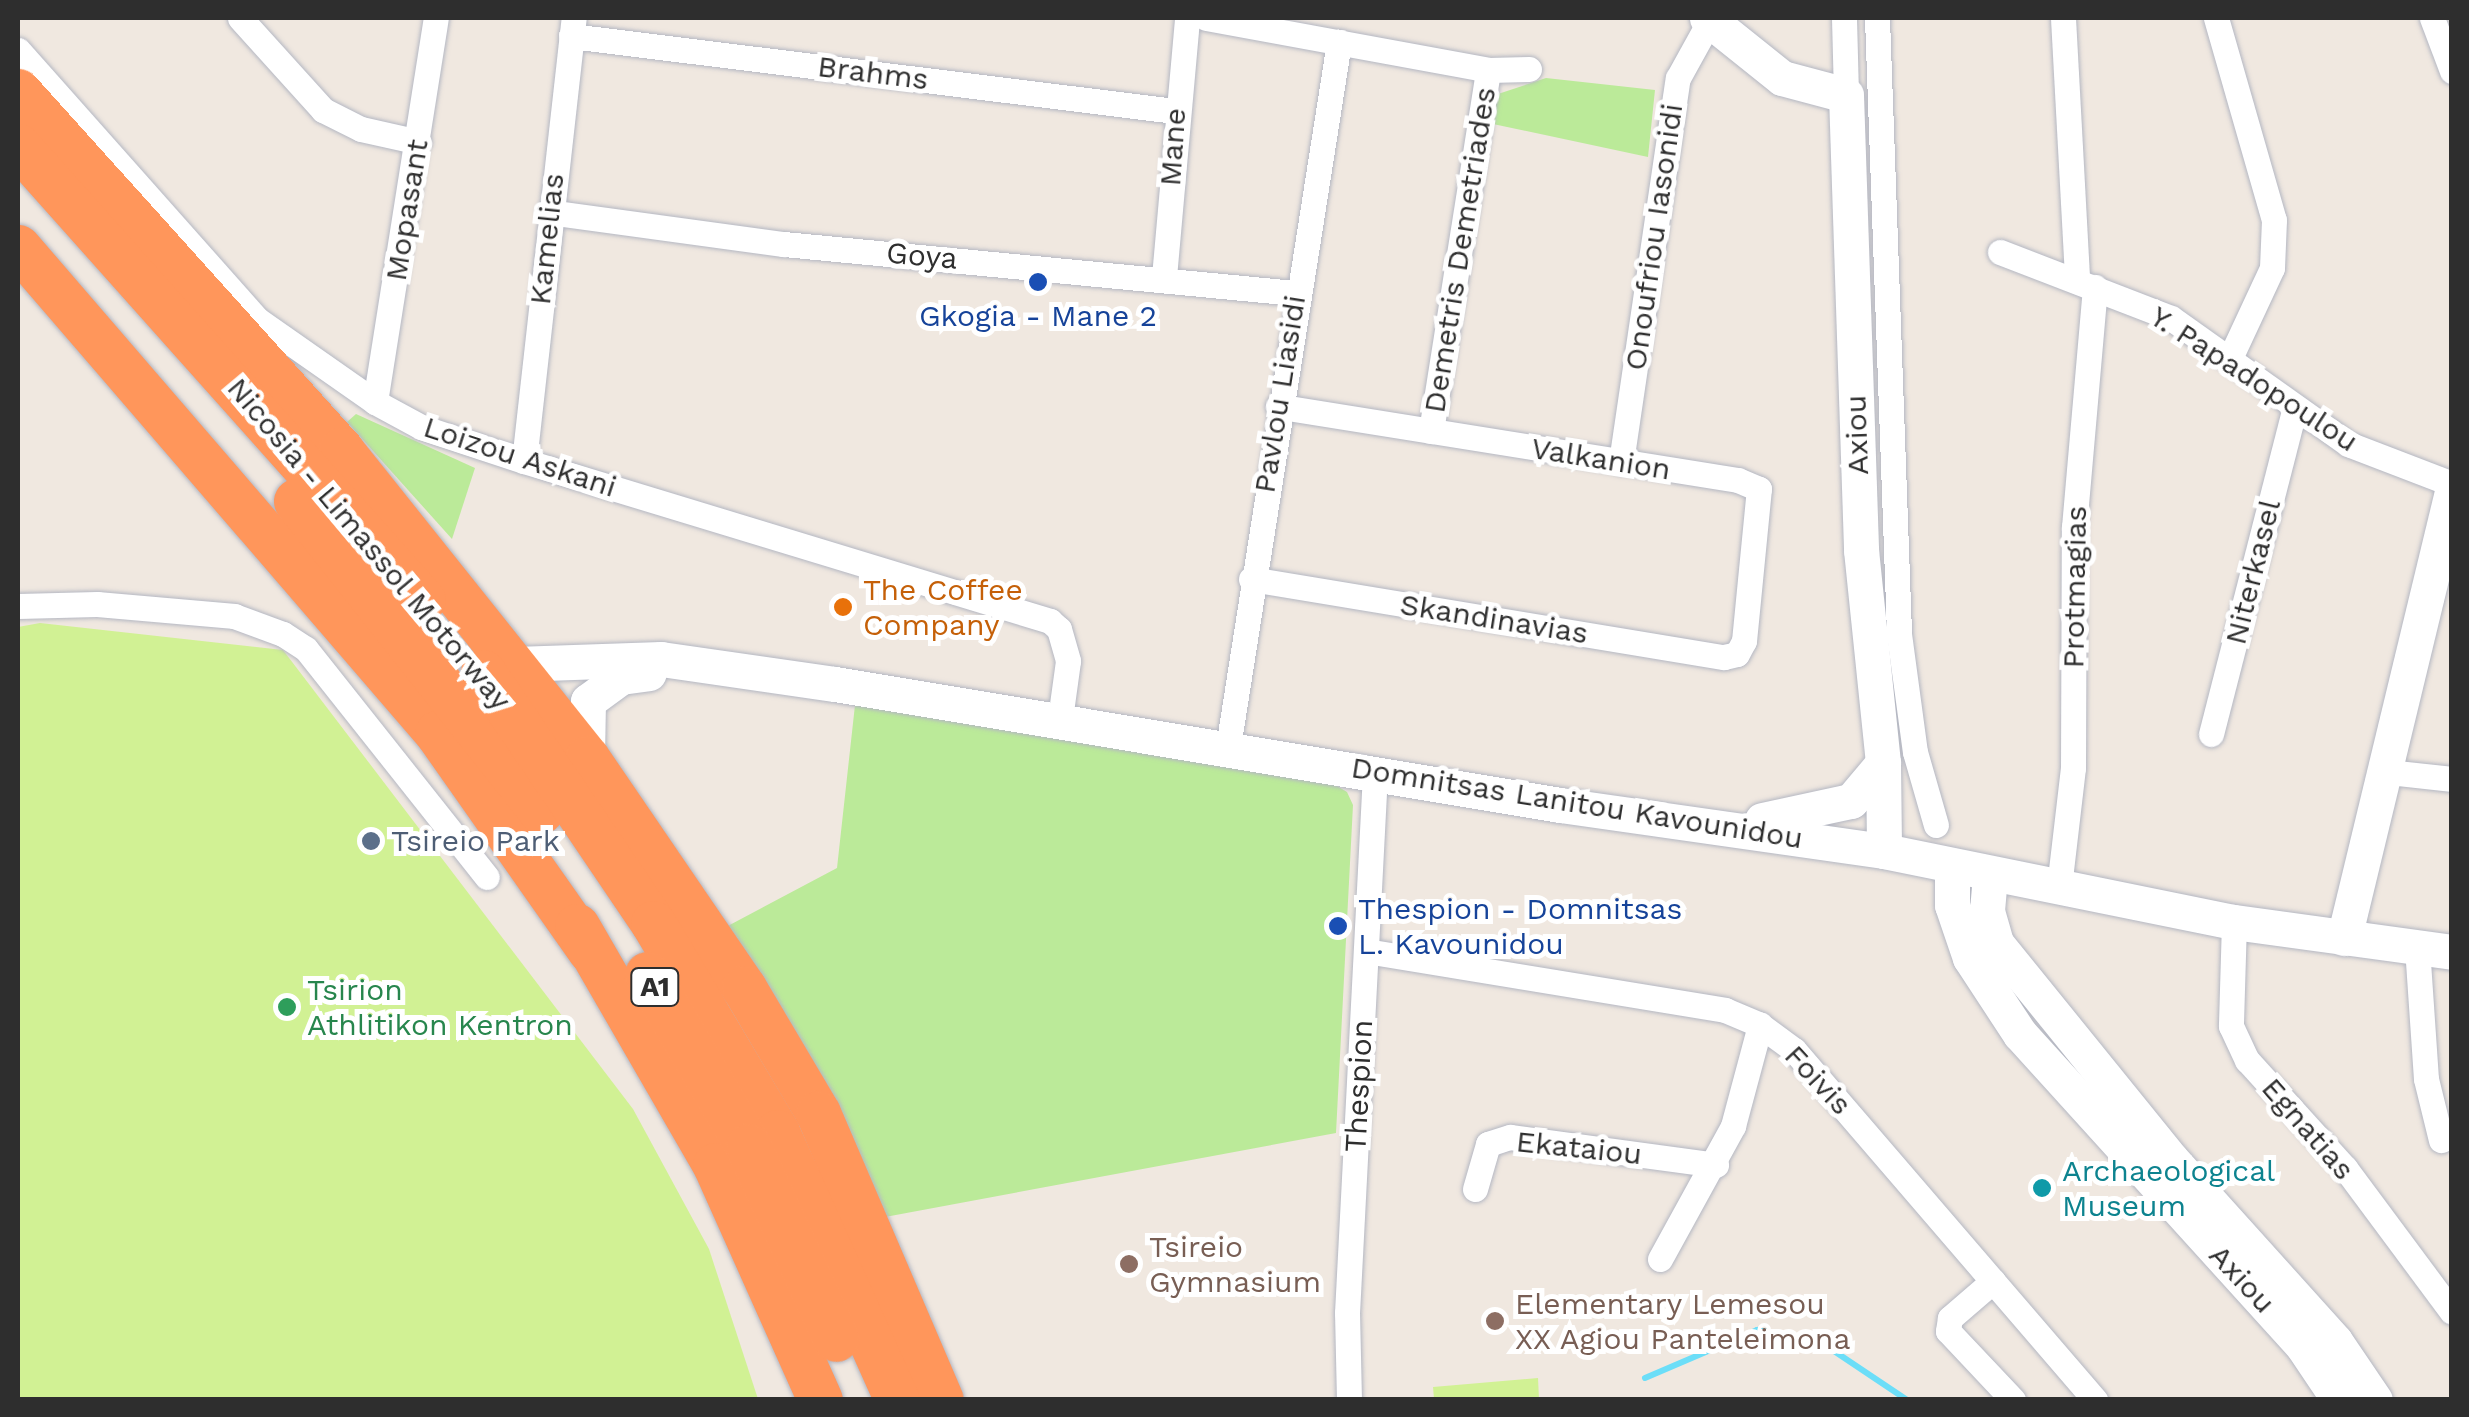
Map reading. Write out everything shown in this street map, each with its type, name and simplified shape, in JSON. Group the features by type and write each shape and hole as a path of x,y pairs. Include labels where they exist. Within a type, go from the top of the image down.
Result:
{"highway":[{"path":"18,91 340,450 552,742 744,988"},
{"name":"Nicosia - Limassol Motorway","path":"18,146 370,537 507,677 777,1132 897,1400"},
{"name":"Nicosia - Limassol Motorway","path":"18,190 332,540 511,766 626,939 748,1146 864,1400"},
{"path":"18,247 437,732 590,951"},
{"path":"386,611 716,1164 820,1400"},
{"path":"507,677 586,758 744,988 818,1113 940,1400"}],"street":[{"path":"240,18 323,110 361,129 419,142"},
{"name":"Mopasant","path":"375,402 436,18"},
{"name":"Mane","path":"1164,277 1175,111 1187,18"},
{"path":"1206,18 1488,70 1528,69"},
{"name":"Axiou","path":"1844,18 1846,94 1874,413 1899,634 1915,752 1936,825"},
{"name":"Axiou","path":"1877,18 1874,413 1865,632 1883,763 1884,851"},
{"name":"Protmagias","path":"2058,887 2073,768 2074,527 2086,283 2063,18"},
{"path":"2216,18 2274,220 2272,268 2231,356"},
{"path":"2432,18 2452,72"},
{"path":"1708,19 1782,78 1846,94"},
{"name":"Onoufriou Iasonidi","path":"1621,462 1678,78 1708,19"},
{"name":"Brahms","path":"573,27 1175,111"},
{"name":"Kamelias","path":"524,461 549,212 573,27"},
{"name":"Pavlou Liasidi","path":"1228,747 1295,294 1338,42"},
{"name":"Loizou Askani","path":"18,50 258,320 375,402 421,427 524,461 1050,622 1059,629 1068,661 1060,719"},
{"name":"Demetris Demetriades","path":"1430,430 1488,70"},
{"name":"Goya","path":"549,212 784,244 1164,277 1295,294"},
{"name":"Y. Papadopoulou","path":"2000,252 2170,318 2231,356 2294,411 2348,444 2452,484"},
{"name":"Valkanion","path":"1278,406 1738,480 1758,490 1737,654"},
{"name":"Niterkasel","path":"2211,734 2294,411"},
{"path":"2344,938 2388,772 2452,492"},
{"name":"Skandinavias","path":"1251,579 1724,657 1737,654"},
{"path":"18,606 97,604 234,616 306,648 487,877"},
{"name":"Domnitsas Lanitou Kavounidou","path":"507,677 662,660 1060,719 1374,773 1884,851 1990,876 2234,922 2434,950"},
{"name":"Domnitsas Lanitou Kavounidou","path":"586,758 588,702 606,687 621,677 700,667"},
{"path":"1722,825 1834,808 1863,792 1883,763"},
{"path":"2388,772 2452,779"},
{"name":"Thespion","path":"1348,1400 1374,773"},
{"name":"Axiou","path":"1952,868 1952,906 1970,958 2020,1034 2302,1345 2339,1400"},
{"name":"Axiou","path":"1990,876 1987,911 1996,943 2171,1159 2335,1341 2375,1400"},
{"name":"Egnatias","path":"2234,922 2232,1026 2247,1060 2345,1168 2452,1312"},
{"path":"2434,950 2426,1079 2440,1140"},
{"name":"Foivis","path":"1366,951 1725,1010 1760,1024 1794,1050 2094,1400"},
{"path":"1660,1259 1716,1165 1760,1024"},
{"name":"Ekataiou","path":"1475,1189 1488,1144 1510,1137 1716,1165"},
{"path":"1993,1281 1950,1318 1948,1331 2014,1400"}],"green space":[{"path":"1546,78 1655,90 1648,157 1493,124 1498,94"},
{"path":"356,414 475,468 452,539 347,422"},
{"name":"Tsirion Athlitikon Kentron","path":"40,623 283,650 633,1109 709,1249 758,1399 18,1399 18,627"},
{"path":"855,705 1332,783 1347,792 1353,805 1336,1133 885,1217 724,928 837,868"},
{"path":"1538,1378 1539,1399 1434,1399 1433,1387"}],"waterway":[{"path":"1645,1378 1757,1330 1822,1343 1907,1400"}],"place":[{"name":"Gkogia - Mane 2","path":"1038,282"},
{"name":"The Coffee Company","path":"843,607"},
{"name":"Tsireio Park","path":"371,841"},
{"name":"Thespion - Domnitsas L. Kavounidou","path":"1338,926"},
{"name":"Tsirion Athlitikon Kentron","path":"287,1007"},
{"name":"Archaeological Museum","path":"2042,1188"},
{"name":"Tsireio Gymnasium","path":"1129,1264"},
{"name":"Elementary Lemesou XX Agiou Panteleimona","path":"1495,1321"}]}
